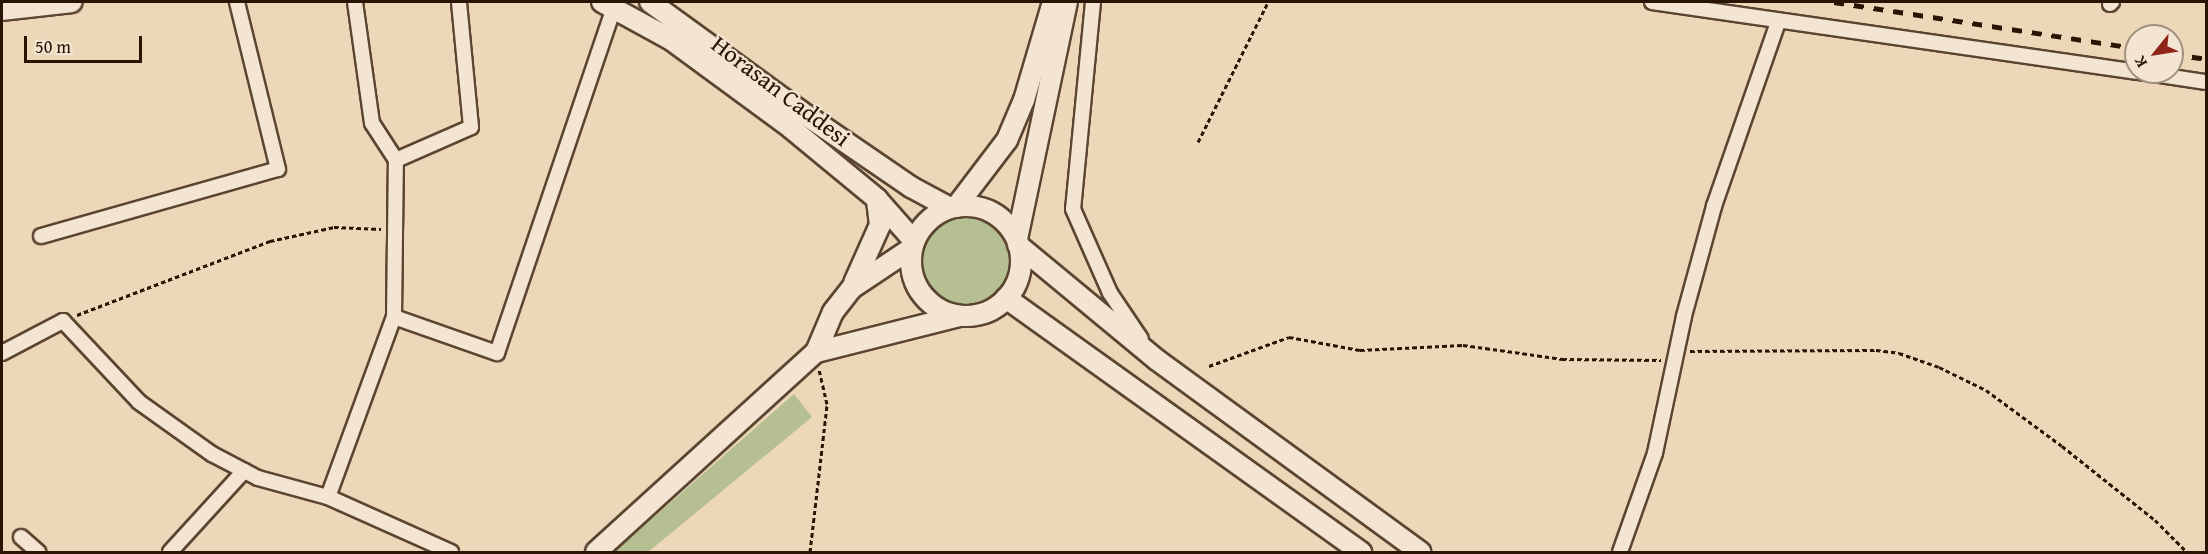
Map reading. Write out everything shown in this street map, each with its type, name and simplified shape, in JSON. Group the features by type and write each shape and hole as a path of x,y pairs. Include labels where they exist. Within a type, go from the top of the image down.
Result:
{"street":[{"path":"2,10 72,2"},
{"path":"41,236 278,169 237,2"},
{"path":"328,497 394,317 396,160 372,123 355,2"},
{"path":"396,160 471,127 459,2"},
{"name":"Horasan Caddesi","path":"650,2 800,111 911,187 953,207"},
{"path":"852,288 913,244 930,219 953,207 1007,140 1053,2"},
{"path":"816,352 959,316 982,314 1006,298 1020,273 1017,242 1067,2"},
{"path":"1092,2 1073,209 1086,245 1115,302 1157,360"},
{"path":"1652,2 2124,70"},
{"path":"394,317 497,353 608,4"},
{"name":"Horasan Caddesi","path":"608,4 693,56 877,199 913,244"},
{"path":"1620,552 1655,453 1676,355 1729,154 1778,22"},
{"path":"2184,79 2206,82"},
{"path":"596,552 816,352 833,312 852,288 880,225 877,199"},
{"path":"953,207 973,206 994,213 1017,242 1157,360 1420,552"},
{"path":"913,244 912,271 921,292 937,308 959,316"},
{"path":"1006,298 1361,552"},
{"path":"2,353 63,321 139,402 212,454 244,471 281,486 328,497 451,552"},
{"path":"170,552 244,471"},
{"path":"21,537 38,552"}],"path":[{"path":"1198,142 1268,2"},
{"path":"63,321 270,241 334,227 395,232"},
{"path":"1209,366 1289,337 1360,350 1463,345 1562,359 1876,350 1929,363 1986,390 2137,505 2187,552"},
{"path":"810,552 827,404 816,352"}],"green space":[{"path":"957,217 975,217 991,224 1003,236 1010,252 1010,270 1003,286 991,298 975,305 957,305 941,298 929,286 922,270 922,252 929,236 941,224"},
{"path":"794,394 812,417 648,552 614,552"}],"railway":[{"path":"1834,2 2124,46"},
{"path":"2184,56 2206,59"}]}
